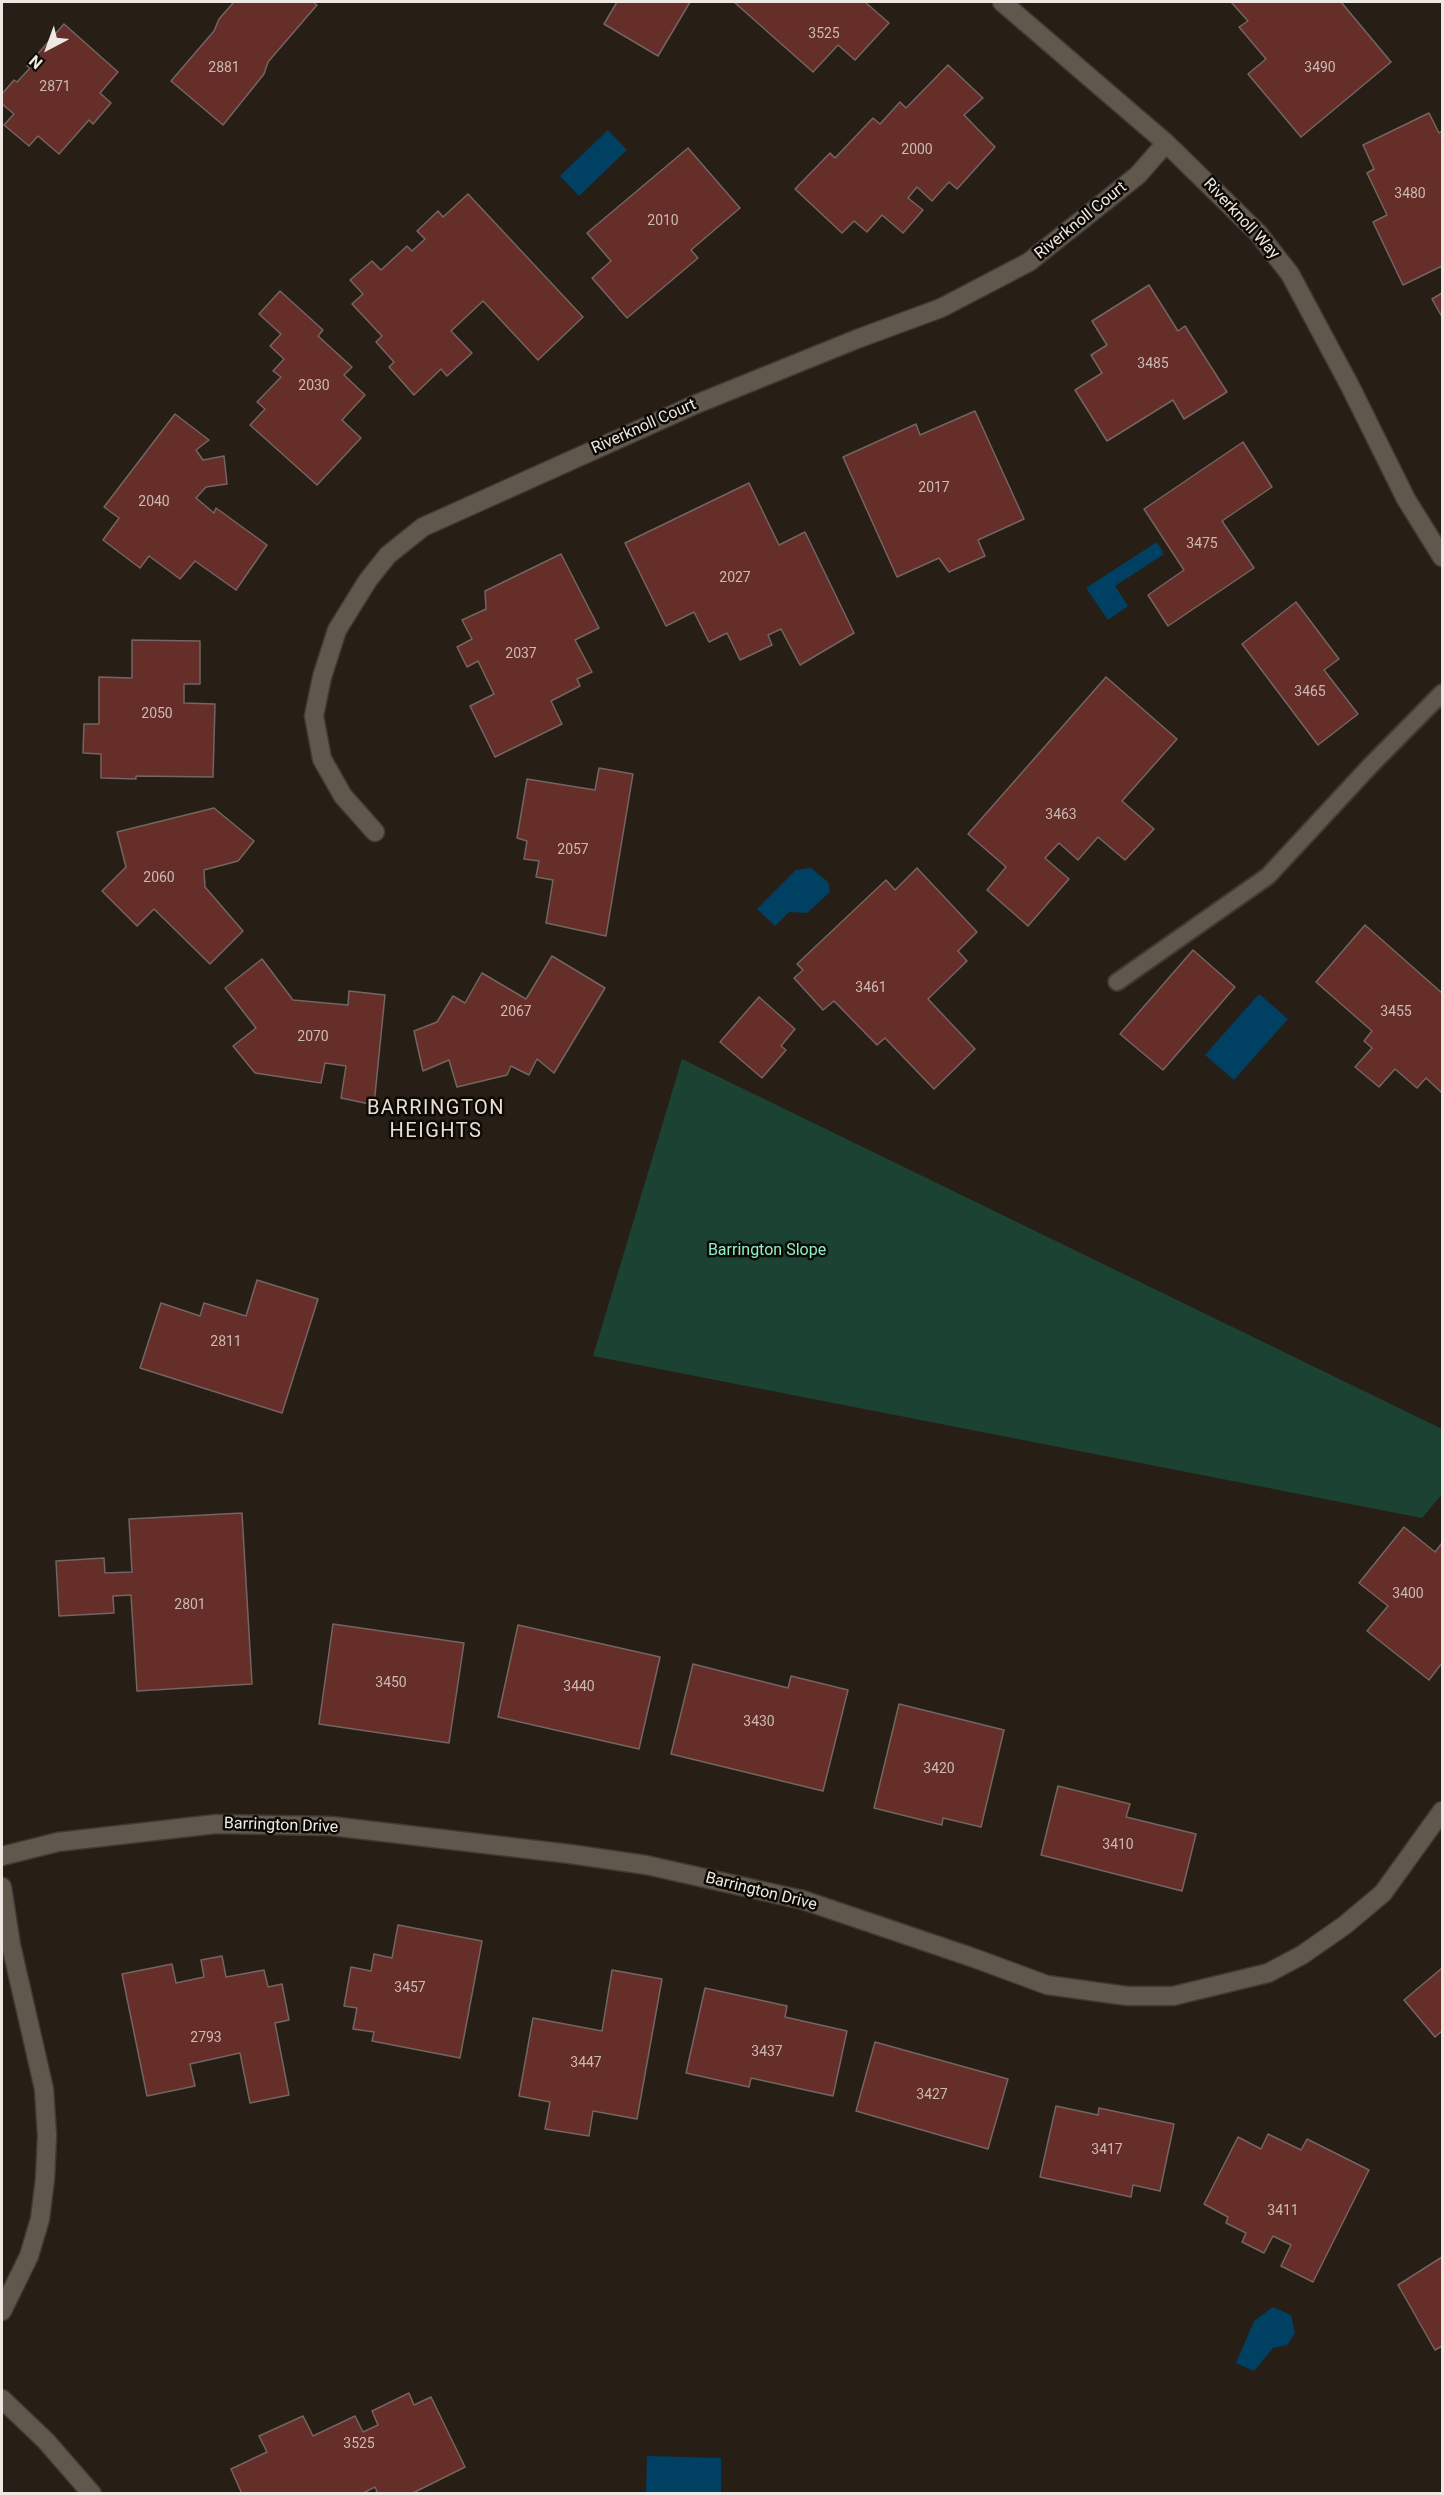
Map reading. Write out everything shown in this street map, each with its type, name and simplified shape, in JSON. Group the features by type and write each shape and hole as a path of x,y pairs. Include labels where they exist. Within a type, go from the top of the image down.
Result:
{"street":[{"name":"Riverknoll Way","path":"1002,2 1166,143 1258,233 1290,274 1350,386 1406,499 1443,556"},
{"name":"Riverknoll Court","path":"375,832 343,796 322,759 314,716 322,677 337,630 368,580 388,555 423,527 694,405 857,339 941,308 1029,262 1138,175 1166,143"},
{"name":"Barrington Drive","path":"2,1856 58,1842 216,1824 330,1826 570,1854 646,1865 803,1900 1047,1985 1127,1996 1173,1996 1268,1972 1302,1955 1345,1925 1383,1893 1443,1811"},
{"path":"2,1887 10,1945 44,2089 47,2136 40,2219 29,2256 2,2311"},
{"path":"2,2399 46,2442 92,2493"}],"lane":[{"path":"1117,982 1268,876 1370,766 1443,693"}],"green space":[{"name":"Barrington Slope","path":"682,1059 1442,1429 1442,1494 1422,1518 593,1356"}],"water":[{"path":"608,130 627,150 579,196 560,176"},
{"path":"1157,542 1164,554 1115,586 1128,606 1108,620 1086,588"},
{"path":"811,868 828,882 830,892 807,913 789,912 775,926 757,909 796,870"},
{"path":"1259,994 1288,1019 1234,1080 1205,1055"},
{"path":"1273,2307 1291,2315 1295,2333 1287,2345 1273,2348 1254,2371 1236,2363 1254,2321"},
{"path":"647,2456 721,2458 721,2493 646,2493"}],"building":[{"path":"234,2 313,2 317,5 268,62 264,74 223,125 171,81 214,31 219,19"},
{"path":"617,2 690,2 658,56 604,24"},
{"path":"734,2 865,2 889,23 855,60 838,45 813,72"},
{"path":"1231,2 1341,2 1391,62 1301,137 1248,74 1266,59 1239,27 1248,21"},
{"path":"64,24 118,72 100,93 111,103 93,124 89,120 59,154 38,136 29,146 4,125 14,114 2,104 2,94 14,80 17,82 30,68 27,66"},
{"path":"948,65 983,98 964,115 995,147 957,189 949,182 932,201 917,187 908,198 923,210 903,233 882,215 867,232 854,221 842,233 795,189 830,153 835,158 873,118 880,124 900,102 906,108"},
{"path":"1429,113 1439,133 1442,131 1442,266 1403,285 1373,222 1387,215 1367,173 1374,169 1363,145"},
{"path":"688,148 740,208 691,250 698,258 627,318 592,278 611,261 587,233"},
{"path":"468,194 583,317 538,360 483,301 451,331 472,353 447,376 441,369 414,395 389,367 394,362 376,342 382,336 352,304 363,294 350,280 372,261 381,270 407,246 412,251 425,239 417,231 438,211 443,217"},
{"path":"1149,285 1178,331 1185,326 1227,392 1184,419 1173,400 1107,441 1075,390 1102,373 1091,355 1107,345 1092,321"},
{"path":"280,291 323,330 318,336 352,367 344,375 365,395 342,420 361,438 317,485 250,425 265,409 257,402 281,377 273,371 284,359 270,346 281,334 259,314"},
{"path":"1442,293 1442,317 1432,299"},
{"path":"975,411 1024,519 978,540 985,556 949,572 939,558 897,577 843,457 916,424 920,435"},
{"path":"175,414 209,440 196,450 203,460 224,456 227,484 206,487 196,498 214,513 216,508 267,545 236,590 195,561 180,579 149,556 140,568 103,540 119,518 104,507"},
{"path":"1243,442 1272,487 1222,521 1254,568 1168,626 1148,595 1184,570 1144,509"},
{"path":"749,483 779,545 805,532 854,633 800,665 781,629 768,635 772,645 740,660 727,633 709,642 694,612 666,626 625,543"},
{"path":"561,554 599,628 575,640 592,672 577,679 580,686 551,701 562,724 495,757 470,706 494,694 478,661 467,667 457,647 472,639 462,620 486,609 485,591"},
{"path":"1296,602 1339,659 1324,670 1358,714 1318,745 1242,644"},
{"path":"132,640 200,641 200,684 184,684 184,703 215,704 213,777 101,778 101,754 83,753 84,724 99,724 99,677 132,678"},
{"path":"1106,677 1177,739 1122,801 1154,829 1125,860 1098,837 1078,860 1059,843 1045,858 1069,879 1028,926 987,890 1006,867 968,834"},
{"path":"599,768 633,774 606,936 546,923 553,880 536,877 539,861 524,859 527,841 517,838 527,779 595,790"},
{"path":"214,808 254,841 238,861 204,870 205,887 243,931 210,964 154,909 137,926 102,891 126,867 117,832"},
{"path":"917,868 977,932 958,951 967,961 928,999 975,1049 934,1089 885,1038 877,1045 834,1001 823,1010 794,978 803,970 797,964 886,880 895,890"},
{"path":"1365,925 1442,993 1442,1093 1426,1078 1417,1088 1395,1069 1379,1087 1355,1067 1372,1048 1364,1041 1372,1031 1316,982"},
{"path":"1193,950 1235,987 1163,1070 1120,1034"},
{"path":"552,956 605,988 554,1073 537,1059 529,1075 511,1066 507,1075 457,1087 449,1060 423,1071 414,1031 437,1022 453,996 465,1003 482,973 526,999"},
{"path":"262,959 293,1000 348,1005 349,991 385,995 374,1105 341,1098 346,1066 325,1063 321,1083 255,1073 233,1046 256,1028 225,988"},
{"path":"759,997 795,1029 781,1046 786,1050 762,1078 720,1042"},
{"path":"257,1280 318,1299 282,1413 140,1368 161,1303 200,1316 204,1303 246,1316"},
{"path":"242,1513 252,1684 137,1691 131,1595 113,1596 114,1613 59,1616 56,1561 104,1558 105,1573 132,1572 129,1519"},
{"path":"1404,1527 1435,1552 1442,1543 1442,1663 1429,1680 1367,1631 1388,1606 1359,1583"},
{"path":"333,1624 464,1643 449,1743 319,1724"},
{"path":"518,1625 660,1657 639,1749 498,1717"},
{"path":"693,1664 788,1688 791,1676 848,1690 823,1791 671,1754"},
{"path":"899,1704 1004,1730 981,1827 943,1818 942,1825 874,1808"},
{"path":"1058,1786 1130,1804 1126,1817 1196,1834 1182,1891 1041,1855"},
{"path":"398,1925 482,1941 460,2058 372,2041 374,2032 353,2029 357,2008 344,2006 351,1967 371,1971 374,1954 392,1958"},
{"path":"222,1956 226,1977 264,1970 268,1987 282,1984 289,2020 275,2023 289,2095 250,2103 240,2053 190,2064 195,2086 147,2096 122,1974 172,1964 176,1983 204,1977 201,1960"},
{"path":"1442,1968 1442,2031 1435,2037 1404,2000"},
{"path":"612,1970 662,1979 637,2119 593,2111 589,2136 545,2129 550,2102 519,2096 533,2018 602,2031"},
{"path":"705,1988 787,2006 785,2017 847,2031 833,2096 751,2078 749,2087 686,2073"},
{"path":"875,2042 1008,2079 988,2149 856,2111"},
{"path":"1056,2106 1098,2115 1099,2108 1174,2124 1160,2191 1133,2185 1131,2197 1040,2177"},
{"path":"1268,2134 1301,2150 1307,2139 1369,2170 1313,2282 1281,2266 1291,2245 1273,2236 1264,2253 1242,2242 1246,2233 1226,2223 1228,2217 1204,2204 1238,2137 1261,2149"},
{"path":"1442,2257 1442,2346 1435,2350 1398,2285"},
{"path":"409,2393 414,2405 431,2397 465,2467 411,2494 378,2494 375,2487 361,2494 242,2494 231,2469 267,2452 259,2436 303,2416 313,2436 355,2416 363,2432 378,2425 372,2411"}],"district":[{"name":"BARRINGTON HEIGHTS","path":"436,1120"}]}
